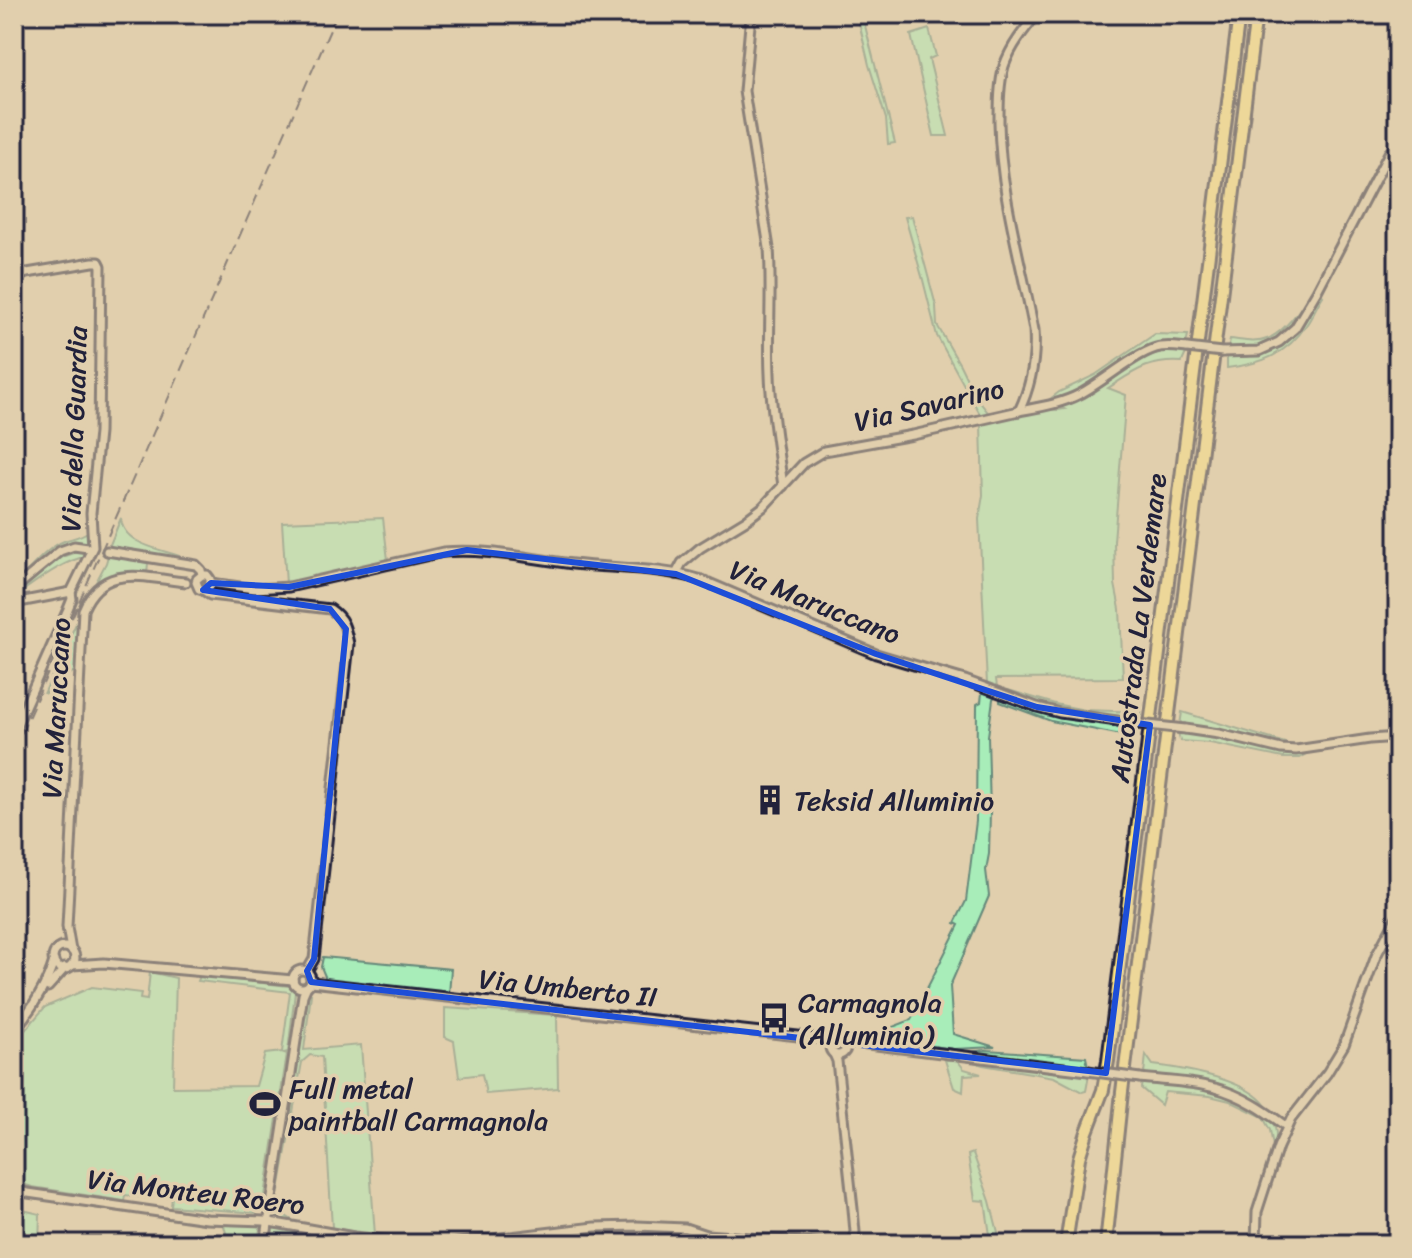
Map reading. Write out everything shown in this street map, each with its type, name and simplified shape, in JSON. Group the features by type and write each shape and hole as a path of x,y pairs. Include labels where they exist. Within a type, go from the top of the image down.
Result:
{"highway":[{"name":"Autostrada La Verdemare","path":"1066,1244 1079,1158 1103,1090 1108,1061 1239,14"},
{"name":"Autostrada La Verdemare","path":"1107,1239 1158,791 1256,14"}],"street":[{"path":"751,14 744,91 769,248 770,378 783,486"},
{"name":"Via Savarino","path":"676,574 682,563 700,548 754,513 804,463 824,451 1019,411 1032,376 1035,340 1001,169 1000,84 1017,39 1037,14"},
{"path":"1019,411 1076,397 1155,348 1174,346 1222,352 1259,351 1279,342 1295,328 1389,153 1398,146"},
{"name":"Via della Guardia","path":"14,278 27,273 99,262 101,266 100,405 91,513 93,547 71,592 68,609 14,731"},
{"path":"14,589 60,551 74,546 88,548"},
{"name":"Via Maruccano","path":"211,583 254,589 289,587 430,554 467,550 676,574 710,583 876,654 965,680 1060,713 1219,734 1281,749 1296,750 1398,737"},
{"path":"107,551 196,565 202,575"},
{"path":"203,590 210,587 207,575 202,575 196,582 199,589 210,595 330,609 343,620 346,629 349,644 314,959 307,971"},
{"name":"Via Maruccano","path":"73,952 67,927 83,610 94,590 116,577 186,582"},
{"path":"14,603 71,592"},
{"path":"1256,1244 1257,1212 1278,1147 1287,1127 1344,1045 1376,956 1398,915"},
{"name":"Via Maruccano","path":"58,949 67,927"},
{"path":"14,1030 31,1011 40,994 48,979 54,953 66,947 73,952 69,967 40,994"},
{"name":"Via Umberto II","path":"73,952 104,963"},
{"path":"54,961 60,967 69,967"},
{"name":"Via Umberto II","path":"69,967 104,963 820,1039 835,1051"},
{"path":"263,1244 299,995 302,984 310,974 307,971"},
{"path":"302,984 296,972 307,971"},
{"path":"853,1244 853,1209 835,1051 838,1039 847,1043 1205,1086 1229,1092 1252,1103 1287,1127"},
{"path":"835,1051 845,1051 847,1043"},
{"name":"Via Monteu Roero","path":"14,1189 207,1219 266,1222 354,1240 420,1244"},
{"path":"450,1244 615,1226 685,1228 706,1235 830,1244"}],"highlighted area":[{"path":"467,550 676,574 876,654 1037,707 1150,725 1106,1073 311,982 307,971 314,959 346,629 330,609 203,590 211,583 289,587"}],"green space":[{"path":"857,14 862,14 895,143 888,144 886,119"},
{"path":"929,29 936,56 929,59 948,136 934,136 911,35"},
{"path":"912,216 936,306 937,325 975,396 990,415 981,416 937,336 905,217"},
{"path":"1351,218 1294,326 1264,346 1228,350 1230,339 1267,339 1292,319 1315,286"},
{"path":"1320,293 1323,296 1311,317 1291,343 1262,360 1227,368 1227,357 1261,354 1285,342 1303,322"},
{"path":"1155,334 1188,335 1186,344 1163,344 1083,391 1045,403 1059,392 1095,375"},
{"path":"1166,349 1187,351 1182,362 1151,365 1108,388 1126,395 1114,541 1123,678 996,679 997,687 987,684 979,519 983,495 981,424 1041,409 1064,409 1059,407 1090,394 1147,357"},
{"path":"121,518 123,527 135,540 179,556 179,559 109,547"},
{"path":"383,518 388,560 286,584 282,522"},
{"path":"89,531 91,544 69,545 23,578 52,548"},
{"path":"88,551 87,556 58,567 15,596 30,597 14,600 14,594 59,558"},
{"path":"108,556 148,563 147,574 119,574 94,586"},
{"path":"79,617 75,671 59,679 44,694"},
{"path":"1008,690 1085,710 1141,712 1140,720 1058,710 1008,693"},
{"path":"984,691 997,694 993,699 988,736 990,812 986,870 989,896 950,986 953,1034 995,1047 954,1049 867,1037 911,1020 959,925 955,923 966,901 976,821 977,704 981,702"},
{"path":"1000,696 1039,710 1140,727 1131,737 1051,721 1000,702"},
{"path":"1182,712 1285,743 1285,747 1214,729 1180,725"},
{"path":"1178,732 1224,738 1292,753 1308,753 1299,758 1283,758 1210,743 1180,741"},
{"path":"323,957 451,969 449,994 327,981 321,967"},
{"path":"150,972 176,978 173,1087 256,1086 265,1054 282,1052 290,992 198,981 200,976 289,986 295,992 263,1209 257,1213 171,1206 172,1197 155,1195 151,1198 125,1195 124,1201 32,1187 14,1181 14,1043 45,1007 92,987 141,993 140,999 147,1000"},
{"path":"307,993 311,994 304,1050 361,1045 375,1235 332,1228 322,1057 310,1055 302,1062 277,1201 280,1212 298,1224 275,1221 271,1214"},
{"path":"445,1008 557,1015 558,1088 486,1094 482,1074 459,1077 454,1041 445,1037"},
{"path":"986,1050 1086,1057 1088,1067 968,1052"},
{"path":"1146,1055 1153,1065 1233,1083 1247,1090 1268,1109 1217,1083 1144,1074"},
{"path":"969,1059 1089,1075 1086,1091 1082,1092 1054,1077 983,1065"},
{"path":"945,1060 957,1060 964,1069 981,1074 964,1075 963,1092 954,1088"},
{"path":"1142,1081 1211,1091 1259,1111 1274,1124 1274,1151 1270,1130 1263,1117 1230,1101 1210,1096 1165,1092 1161,1105 1141,1088"},
{"path":"973,1153 1000,1240 1012,1238 1013,1244 991,1242 985,1201 975,1200 968,1155"},
{"path":"14,1208 40,1214 39,1244 14,1244"},
{"path":"223,1222 260,1225 259,1244 229,1244"},
{"path":"275,1228 350,1242 273,1233 272,1244 268,1244 270,1231"}],"railway":[{"path":"14,750 337,14"}],"place":[{"name":"Teksid Alluminio","path":"770,800"},
{"name":"Carmagnola (Alluminio)","path":"774,1018"},
{"name":"Full metal paintball Carmagnola","path":"265,1104"}]}
